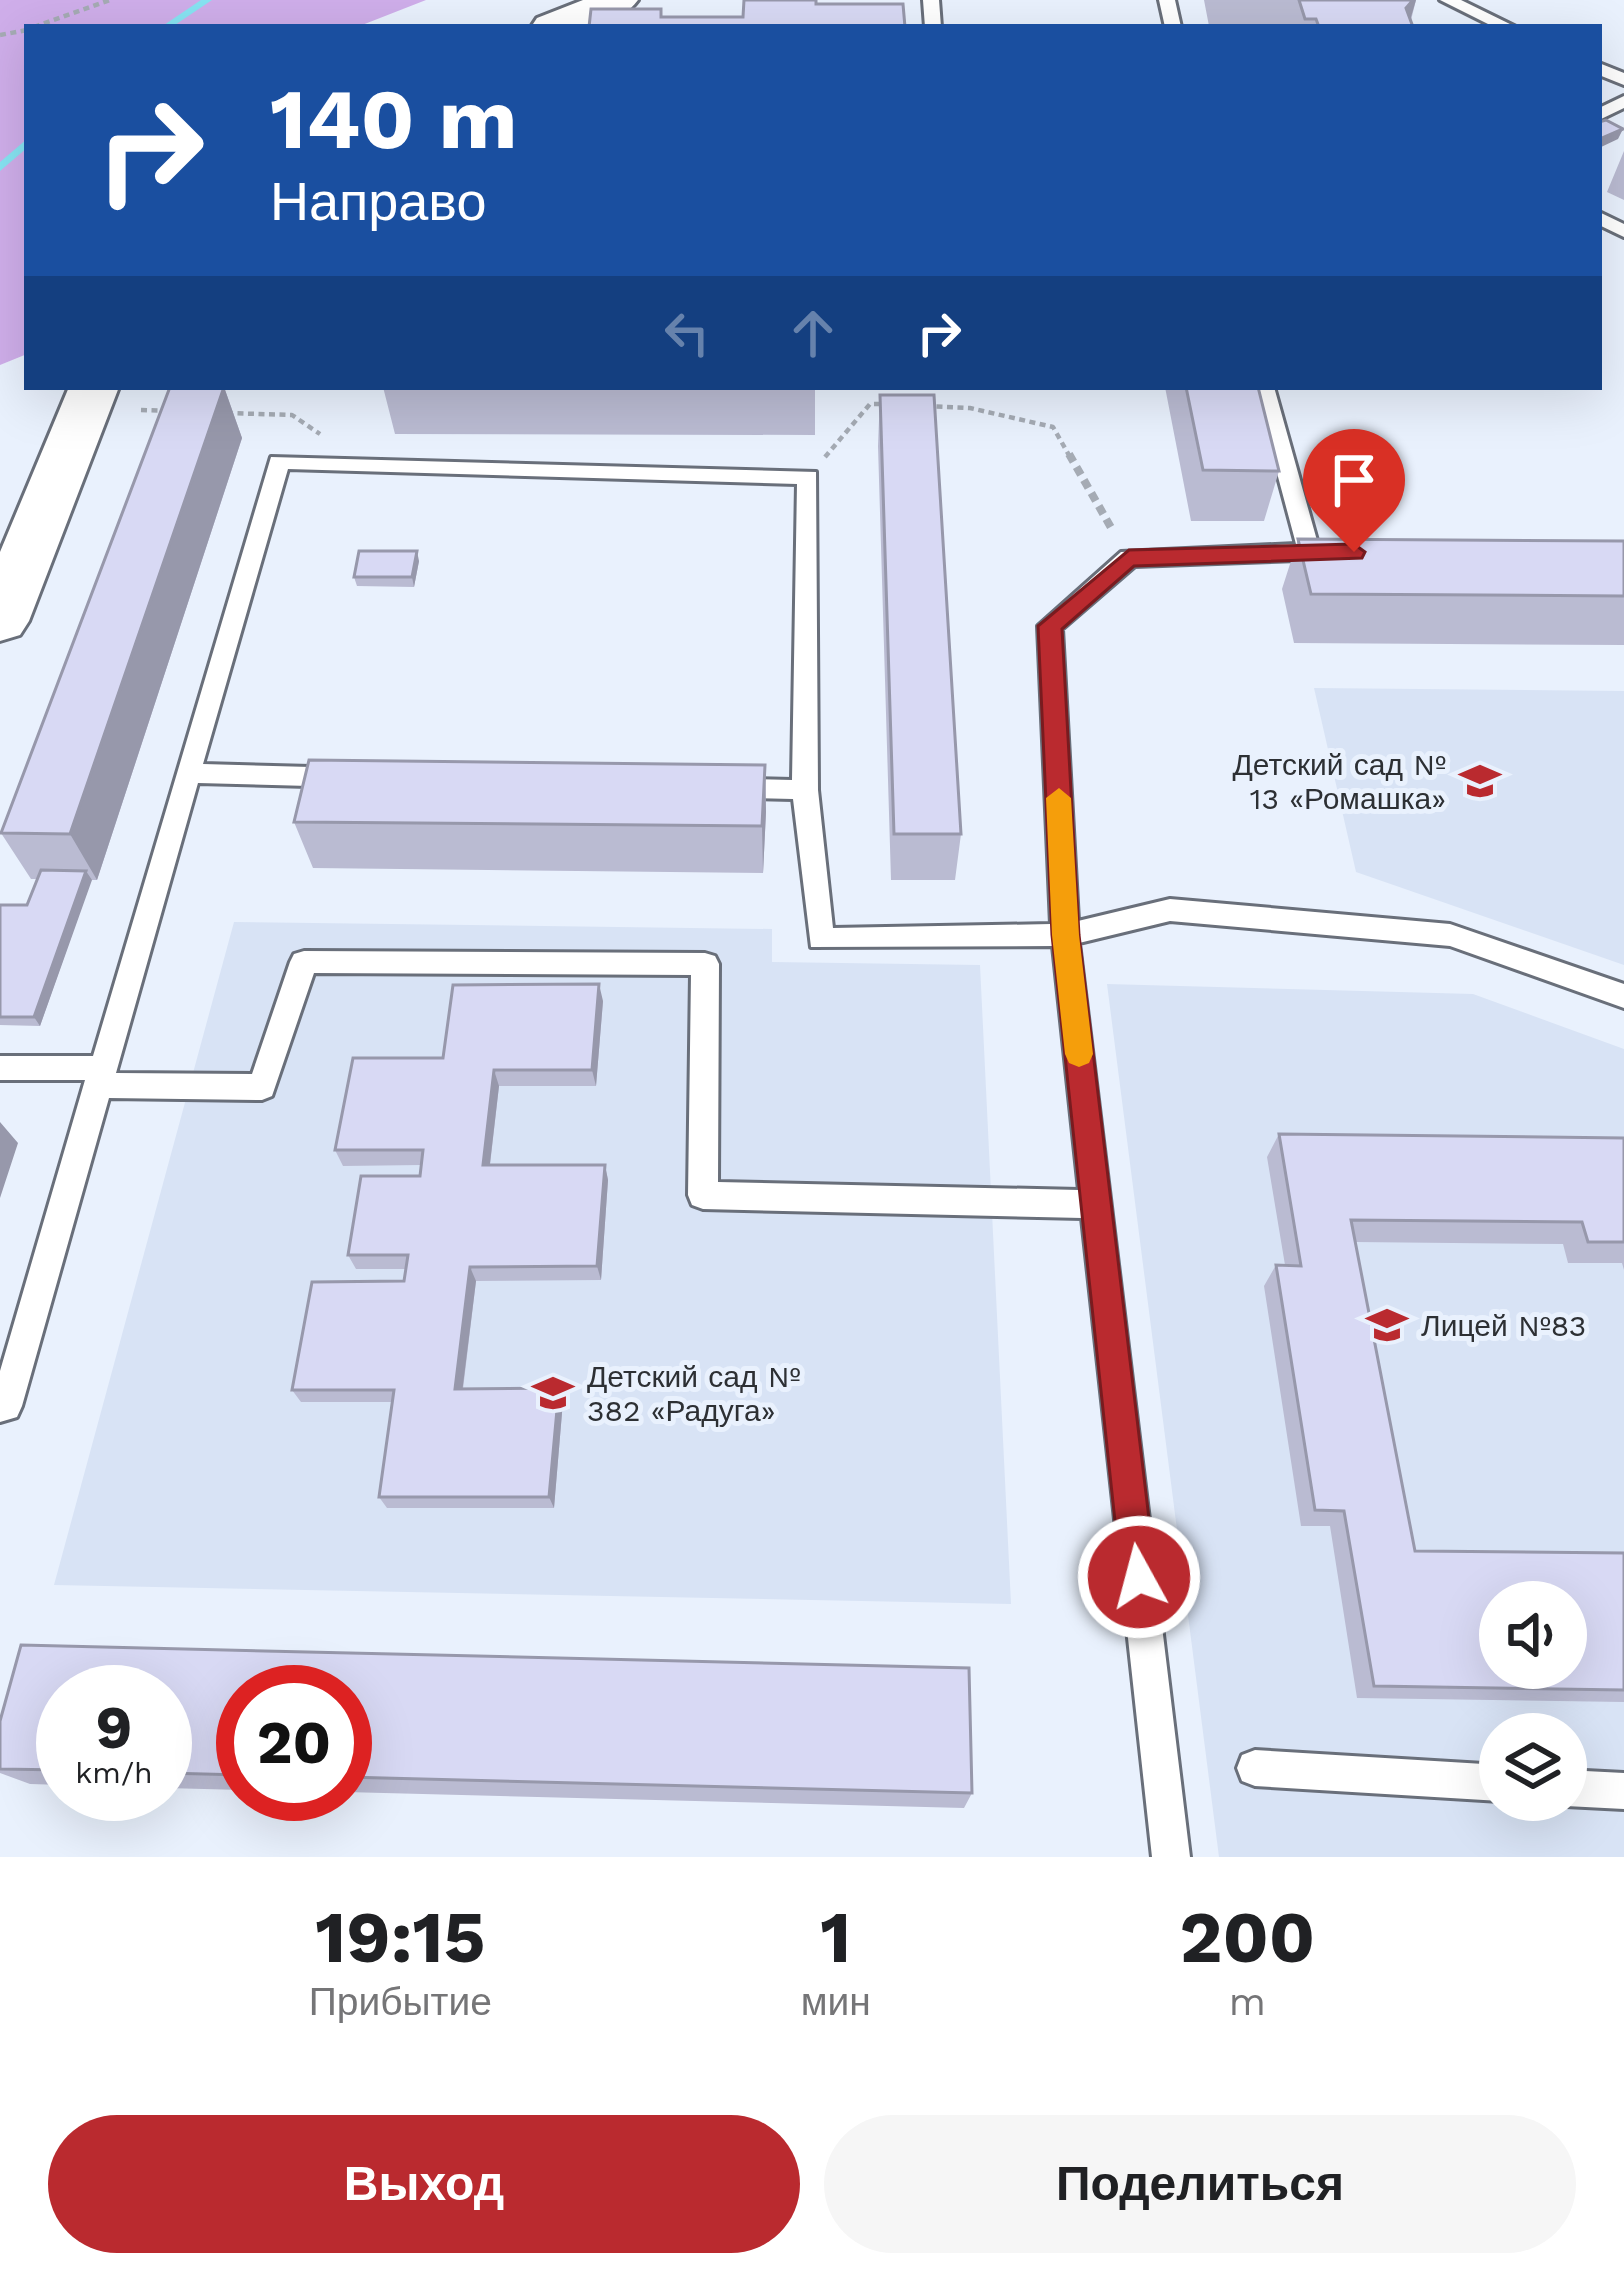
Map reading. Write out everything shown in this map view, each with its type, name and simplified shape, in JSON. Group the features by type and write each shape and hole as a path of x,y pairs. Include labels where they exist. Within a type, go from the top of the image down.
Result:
{"street":[{"path":"558,24 617,0"},
{"path":"0,621 117,399"}],"lane":[{"path":"1448,0 1501,24"},
{"path":"1265,390 1309,551"},
{"path":"0,1406 6,1406 279,463 808,477 806,790 821,939 1065,935 1170,910 1450,935 1624,996"},
{"path":"1171,1857 1065,935 1050,626 1129,558 1354,552"},
{"path":"188,773 806,790"},
{"path":"0,1068 262,1087 304,962 705,964 703,1195 1096,1204"},
{"path":"1255,1768 1479,1783"},
{"path":"1587,1789 1624,1791"}],"path":[{"path":"42,24 110,0"},
{"path":"117,399 184,412"},
{"path":"808,477 870,404 890,404"},
{"path":"910,406 970,408 1053,427 1129,558"},
{"path":"206,412 292,415 361,463"}],"shaded area":[{"path":"0,0 426,0 365,24 24,24 24,355 0,365"},
{"name":"Детский сад № 13 «Ромашка»","path":"1314,688 1624,691 1624,965 1356,872"},
{"name":"Детский сад № 382 «Радуга»","path":"234,922 772,929 772,962 980,965 1011,1604 54,1585"},
{"name":"Лицей №83","path":"1107,984 1473,994 1624,1049 1624,1857 1219,1857"}],"building":[{"path":"744,0 816,0 816,4 903,4 905,24 589,24 591,9 661,9 661,17 743,17"},
{"path":"1299,0 1413,0 1406,8 1412,24 1318,24 1316,19 1305,19"},
{"path":"1606,120 1623,129 1602,138 1602,121"},
{"path":"169,390 223,390 70,834 1,833"},
{"path":"1187,390 1259,390 1279,471 1203,470"},
{"path":"880,395 934,395 961,834 894,834"},
{"path":"1298,539 1624,541 1624,596 1311,594"},
{"path":"359,551 417,551 412,577 354,577"},
{"path":"309,760 765,765 762,826 294,822"},
{"path":"41,870 86,871 34,1017 0,1017 0,905 27,905"},
{"path":"599,984 592,1070 494,1070 483,1165 605,1165 597,1266 470,1267 455,1389 559,1388 549,1497 379,1497 394,1390 292,1390 312,1282 404,1281 408,1255 348,1255 361,1176 420,1176 423,1150 335,1150 353,1058 443,1058 453,985"},
{"path":"1279,1134 1624,1138 1624,1242 1588,1242 1582,1222 1351,1220 1415,1551 1624,1553 1624,1690 1562,1689 1587,1689 1587,1581 1479,1581 1479,1688 1374,1686 1344,1511 1315,1510 1276,1265 1301,1266"},
{"path":"21,1645 969,1668 972,1793 372,1778 372,1665 216,1665 216,1774 192,1774 192,1665 36,1665 36,1770 0,1769 0,1721"}],"waterway":[{"path":"171,24 207,0"},
{"path":"0,168 24,145"}],"slow traffic":[{"path":"1059,798 1065,935 1079,1054"}],"place":[{"name":"Детский сад № 13 «Ромашка»","path":"1480,781"},
{"name":"Лицей №83","path":"1387,1325"},
{"name":"Детский сад № 382 «Радуга»","path":"553,1393"}],"route":[{"path":"1139,1577 1065,935 1050,626 1129,558 1354,552"}]}
